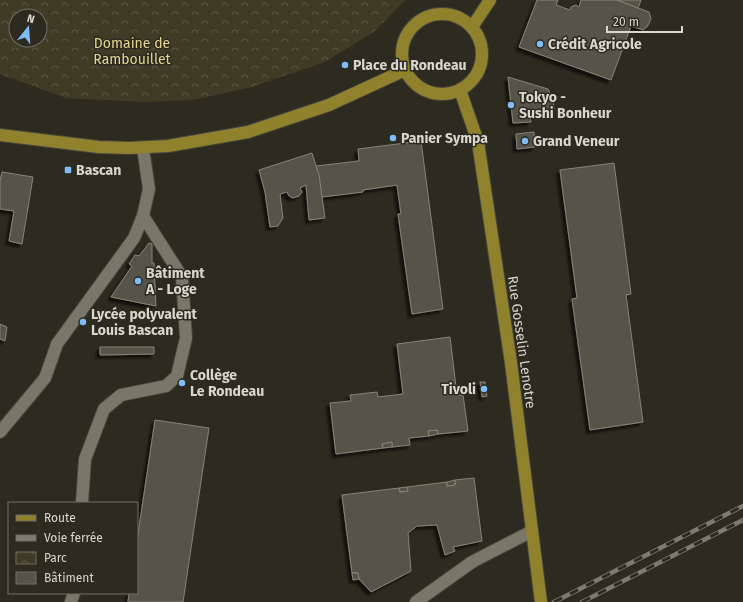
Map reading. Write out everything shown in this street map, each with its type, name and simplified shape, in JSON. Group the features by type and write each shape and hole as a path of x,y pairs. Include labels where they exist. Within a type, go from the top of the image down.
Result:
{"main road":[{"path":"472,27 490,0"},
{"path":"444,14 456,17 468,23 472,27 477,33 482,46 482,59 479,72 471,82 460,90 447,94 434,93 422,89 411,80 405,70 402,56 404,43 409,31 419,21 431,15 444,14"},
{"path":"0,135 99,147 143,148 168,146 248,132 329,105 405,70"},
{"name":"Rue Gosselin Lenotre","path":"460,90 478,142 511,363 541,602"}],"lane":[{"path":"0,432 45,378 57,344 134,238 143,216 149,189 143,148"},
{"path":"82,502 85,459 104,409 121,395 166,386 177,376 186,338 182,276 143,216"},
{"path":"416,602 472,562 532,531"}],"green space":[{"name":"Domaine de Rambouillet","path":"0,0 405,0 375,31 325,62 252,87 193,100 144,102 66,98 0,74"}],"building":[{"path":"537,0 558,0 556,5 570,10 571,7 576,5 579,7 581,0 617,0 649,12 651,19 647,27 643,30 631,26 611,80 519,47"},
{"path":"617,0 641,0 638,8"},
{"path":"508,77 548,89 553,101 554,109 529,112 531,122 513,123"},
{"name":"Grand Veneur","path":"534,132 535,147 517,149 516,134"},
{"path":"421,141 443,309 412,314 398,214 401,214 397,185 363,190 363,192 322,197 316,166 359,161 358,149"},
{"path":"312,153 319,175 325,218 309,220 306,185 300,188 302,192 299,196 293,198 289,196 287,192 280,194 283,218 278,226 270,227 265,192 259,170"},
{"path":"614,163 631,294 626,295 643,422 590,430 572,299 577,298 560,170"},
{"path":"2,172 33,177 22,244 9,241 14,211 0,209 0,181"},
{"name":"Bâtiment A - Loge","path":"149,243 152,244 152,263 154,263 156,306 111,297 132,266 129,264 135,255 139,256"},
{"path":"0,324 7,327 5,341 0,339"},
{"path":"450,337 457,395 463,395 468,431 438,434 437,430 428,431 429,436 409,438 410,445 392,447 392,442 382,444 383,448 336,454 330,403 351,401 350,395 377,392 378,397 403,394 397,344"},
{"path":"100,347 154,347 154,354 100,355"},
{"name":"Tivoli","path":"480,382 485,382 487,396 482,397"},
{"path":"155,420 209,428 183,602 128,602 129,594 138,594 138,534"},
{"path":"437,430 438,434 429,436 428,431"},
{"path":"392,442 392,447 383,448 382,444"},
{"path":"474,478 482,541 453,547 455,551 445,555 437,525 417,526 408,533 411,571 371,592 359,579 358,573 352,573 342,495 399,488 400,492 408,491 407,487 447,482 447,486 455,485 455,480"},
{"path":"455,480 455,485 447,486 447,482"},
{"path":"407,487 408,491 400,492 399,488"},
{"path":"352,573 358,573 359,579 353,580"}],"railway":[{"path":"554,602 743,506"},
{"path":"582,602 743,520"}],"place":[{"name":"Crédit Agricole","path":"540,44"},
{"name":"Place du Rondeau","path":"345,65"},
{"name":"Tokyo - Sushi Bonheur","path":"511,105"},
{"name":"Panier Sympa","path":"393,138"},
{"name":"Grand Veneur","path":"525,141"},
{"name":"Bascan","path":"68,170"},
{"name":"Bâtiment A - Loge","path":"138,281"},
{"name":"Lycée polyvalent Louis Bascan","path":"83,322"},
{"name":"Collège Le Rondeau","path":"182,383"},
{"name":"Tivoli","path":"484,389"}]}
